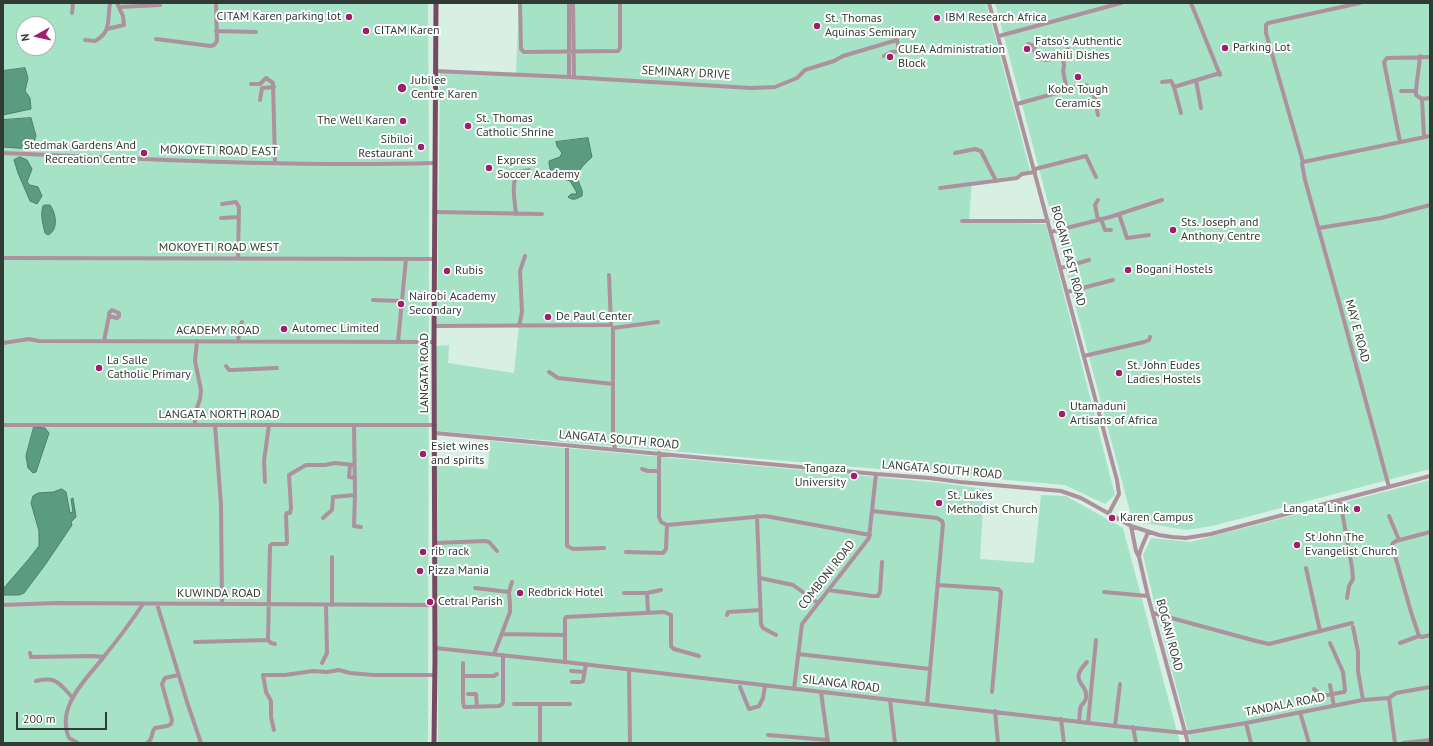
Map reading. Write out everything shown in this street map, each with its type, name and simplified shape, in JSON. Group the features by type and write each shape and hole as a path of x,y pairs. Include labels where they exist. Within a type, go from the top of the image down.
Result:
{"main road":[{"name":"LANGATA ROAD","path":"434,743 436,3"}],"street":[{"path":"72,13 73,3"},
{"path":"85,40 97,40 106,34 110,3"},
{"path":"156,39 211,46 216,43 216,3"},
{"path":"520,3 521,49 524,52 616,51 619,49 620,3"},
{"path":"569,3 571,51"},
{"path":"571,77 573,3"},
{"name":"BOGANI EAST ROAD","path":"990,3 1118,485 1118,497 1109,513"},
{"path":"999,36 1121,3"},
{"path":"1174,87 1220,74 1191,3"},
{"name":"MAY E ROAD","path":"1360,3 1268,23 1266,25 1266,33 1303,162 1302,166 1305,180 1389,487"},
{"path":"107,29 124,25 123,16 118,5 160,5"},
{"path":"216,31 256,32"},
{"name":"SEMINARY DRIVE","path":"435,71 571,77 751,88 775,87 797,78 805,70 834,61 843,56 897,40 899,51 892,52 884,56"},
{"path":"1028,44 1035,46 1034,51 1037,55 1036,57 1042,60 1063,58"},
{"path":"1067,90 1063,71 1063,58 1068,49"},
{"path":"1420,56 1419,74 1416,81 1416,95 1422,99 1430,98"},
{"path":"1400,142 1384,62 1387,58 1430,56"},
{"path":"251,84 260,84 267,78 273,83 275,163"},
{"path":"1162,82 1171,80 1181,113"},
{"path":"1196,80 1201,108"},
{"path":"1017,104 1081,85 1086,85 1094,95 1098,115"},
{"path":"260,100 262,88 274,87"},
{"path":"1401,91 1416,91"},
{"path":"1422,99 1424,137"},
{"path":"1303,162 1430,136"},
{"path":"955,153 975,148 981,151 996,181"},
{"name":"MOKOYETI ROAD EAST","path":"3,153 142,160 345,164 435,163"},
{"path":"940,188 1017,178 1022,174 1086,156 1096,177"},
{"path":"516,214 514,184 516,175 519,172 529,170"},
{"path":"1098,200 1096,205 1099,220 1104,229"},
{"path":"1051,232 1099,220 1162,200"},
{"path":"222,204 237,202 239,207 238,258"},
{"path":"1319,228 1381,218 1430,205"},
{"path":"435,212 542,214"},
{"path":"1118,214 1127,238 1150,235"},
{"path":"221,218 239,217"},
{"path":"962,221 1048,221"},
{"path":"1099,231 1104,229 1106,231 1111,230"},
{"path":"519,326 522,312 520,271 525,256"},
{"name":"MOKOYETI ROAD WEST","path":"3,258 435,259"},
{"path":"398,342 406,258"},
{"path":"1061,268 1089,260"},
{"path":"435,326 611,325 609,275"},
{"path":"1067,292 1113,280"},
{"path":"373,300 402,301"},
{"path":"104,341 109,316"},
{"path":"238,341 242,322"},
{"path":"615,449 613,439 613,328 658,322"},
{"path":"1084,356 1144,342 1149,340 1150,337"},
{"name":"ACADEMY ROAD","path":"3,343 29,339 39,341 434,342"},
{"path":"195,425 195,414 200,399 201,390 195,365 197,341"},
{"path":"226,366 229,370 277,368"},
{"path":"549,372 558,378 613,384"},
{"path":"215,425 221,506 222,604"},
{"path":"265,482 264,461 269,425"},
{"path":"354,425 352,465 355,478 354,526 361,527"},
{"name":"LANGATA NORTH ROAD","path":"3,426 435,425"},
{"name":"LANGATA SOUTH ROAD","path":"435,433 1061,490 1081,498 1131,526 1172,538 1203,535 1430,476"},
{"path":"567,446 567,546 573,549 604,548"},
{"path":"659,453 659,517 661,522 666,525 765,516 870,535"},
{"path":"268,640 270,546 272,544 288,543 286,515 287,513 290,513 291,508 290,475 306,465 325,466 335,463 352,465"},
{"path":"642,469 648,471 659,471"},
{"name":"COMBONI ROAD","path":"794,689 802,625 868,540 870,535 876,474"},
{"path":"323,518 332,510 333,497 355,495"},
{"path":"1340,500 1353,579 1349,586 1347,598"},
{"path":"872,511 937,518 942,521 944,528 927,704"},
{"path":"757,516 762,625 776,636"},
{"path":"1389,516 1398,540"},
{"path":"626,552 663,553 666,549 666,525"},
{"name":"BOGANI ROAD","path":"1131,526 1136,551 1139,557 1148,596 1188,743"},
{"path":"1139,557 1140,550 1144,545 1148,532"},
{"path":"1419,636 1392,546 1393,543 1398,540 1430,532"},
{"path":"435,543 485,540 489,542 497,551"},
{"path":"332,557 332,605"},
{"path":"828,590 878,596 880,592 882,562"},
{"path":"1306,568 1320,631"},
{"path":"760,578 792,585 818,603"},
{"path":"494,654 510,612 509,592 512,582"},
{"path":"938,585 998,589 1000,591 992,692"},
{"path":"475,588 509,592"},
{"path":"624,593 647,593 661,590"},
{"path":"1104,592 1148,596"},
{"path":"647,593 648,612"},
{"name":"KUWINDA ROAD","path":"3,605 43,603 435,605"},
{"path":"78,743 70,738 67,727 67,716 73,698 81,684 104,657 143,604"},
{"path":"157,604 178,675 201,743"},
{"path":"322,663 327,652 326,605"},
{"path":"727,615 728,612 761,610"},
{"path":"565,662 565,619 568,616 648,612 664,612 671,615 671,646 674,649 699,656"},
{"path":"1153,613 1266,644 1352,625 1358,652 1358,671 1363,700"},
{"path":"502,634 565,635"},
{"path":"1400,643 1419,636 1422,637 1430,635"},
{"path":"195,642 268,640 275,644"},
{"path":"1088,723 1096,640"},
{"path":"1314,689 1322,696 1344,692 1345,690 1342,672 1330,643"},
{"name":"SILANGA ROAD","path":"435,648 586,664 1079,722 1186,732"},
{"path":"30,653 31,657 104,657"},
{"path":"798,654 930,669"},
{"path":"463,663 463,704 466,708 499,706 502,703 503,655"},
{"path":"1079,722 1082,704 1086,700 1087,696 1078,676 1080,669 1087,662"},
{"path":"572,682 583,682 586,664"},
{"path":"274,730 271,717 271,701 266,692 263,675 285,675 313,671 327,672 339,670 350,673 373,675 435,675"},
{"path":"630,670 630,743"},
{"path":"572,671 585,672"},
{"path":"463,676 494,676 497,674"},
{"path":"147,743 152,737 153,729 171,724 172,720 162,684 165,678 178,675"},
{"path":"36,681 46,679 54,680 73,698"},
{"path":"1115,726 1120,684"},
{"path":"1330,685 1334,706"},
{"path":"740,687 749,709 759,706 763,698 765,686"},
{"name":"TANDALA ROAD","path":"1186,732 1246,723 1363,700 1389,698 1398,693 1430,687"},
{"path":"768,735 828,742 821,692"},
{"path":"468,694 476,694 477,707"},
{"path":"1389,698 1395,743"},
{"path":"890,700 895,743"},
{"path":"514,704 570,704"},
{"path":"540,705 540,743"},
{"path":"995,712 998,743"},
{"path":"1300,712 1309,743"},
{"path":"1061,719 1064,743"},
{"path":"1246,723 1251,743"},
{"path":"1134,727 1136,743"},
{"path":"1403,743 1430,740"}],"shaded area":[{"path":"3,3 428,3 428,743 3,743"},
{"path":"519,3 986,3 1031,174 972,182 969,221 1046,224 1115,495 1105,504 1065,485 437,431 434,346 449,345 448,363 514,373 519,326 437,326 440,73 516,73"},
{"path":"995,3 1430,3 1430,469 1212,526 1187,530 1144,523 1132,519"},
{"path":"25,68 28,78 25,91 30,98 31,109 3,115 3,71"},
{"path":"31,118 36,136 31,149 3,147 3,120"},
{"path":"588,138 592,157 581,168 578,175 582,196 576,199 571,199 568,197 571,194 577,194 576,191 570,181 558,177 552,173 549,166 549,161 560,157 562,153 556,142"},
{"path":"20,157 27,160 32,169 27,182 30,185 38,187 42,196 37,204 30,201 18,173 14,160"},
{"path":"45,205 50,205 55,217 54,229 48,235 45,233 42,216 42,209"},
{"path":"34,427 45,428 49,433 36,472 33,473 28,468 26,456"},
{"path":"490,441 941,483 984,489 980,559 1034,563 1041,495 1066,496 1123,528 1180,743 438,743 437,465 488,469"},
{"path":"1430,480 1430,743 1191,743 1143,555 1151,538 1190,542"},
{"path":"62,489 66,492 70,513 73,512 71,499 73,498 76,517 71,522 72,525 24,593 19,595 3,595 3,589 39,546 39,531 31,503 33,496 38,493 53,492"}],"place":[{"name":"CITAM Karen parking lot","path":"349,17"},
{"name":"IBM Research Africa","path":"937,18"},
{"name":"St. Thomas Aquinas Seminary","path":"817,26"},
{"name":"CITAM Karen","path":"366,31"},
{"name":"Parking Lot","path":"1225,48"},
{"name":"Fatso's Authentic Swahili Dishes","path":"1027,49"},
{"name":"CUEA Administration Block","path":"890,57"},
{"name":"Kobe Tough Ceramics","path":"1078,77"},
{"name":"Jubilee Centre Karen","path":"402,88"},
{"name":"The Well Karen","path":"403,121"},
{"name":"St. Thomas Catholic Shrine","path":"468,126"},
{"name":"Sibiloi Restaurant","path":"421,147"},
{"name":"Stedmak Gardens And Recreation Centre","path":"144,153"},
{"name":"Express Soccer Academy","path":"489,168"},
{"name":"Sts. Joseph and Anthony Centre","path":"1173,230"},
{"name":"Bogani Hostels","path":"1128,270"},
{"name":"Rubis","path":"447,271"},
{"name":"Nairobi Academy Secondary","path":"401,304"},
{"name":"De Paul Center","path":"548,317"},
{"name":"Automec Limited","path":"284,329"},
{"name":"La Salle Catholic Primary","path":"99,368"},
{"name":"St. John Eudes Ladies Hostels","path":"1119,373"},
{"name":"Utamaduni Artisans of Africa","path":"1062,414"},
{"name":"Esiet wines and spirits","path":"423,454"},
{"name":"Tangaza University","path":"854,476"},
{"name":"St. Lukes Methodist Church","path":"939,503"},
{"name":"Langata Link","path":"1357,509"},
{"name":"Karen Campus","path":"1112,518"},
{"name":"St John The Evangelist Church","path":"1297,545"},
{"name":"rib rack","path":"423,552"},
{"name":"Pizza Mania","path":"420,571"},
{"name":"Redbrick Hotel","path":"520,593"},
{"name":"Cetral Parish","path":"430,602"}]}
